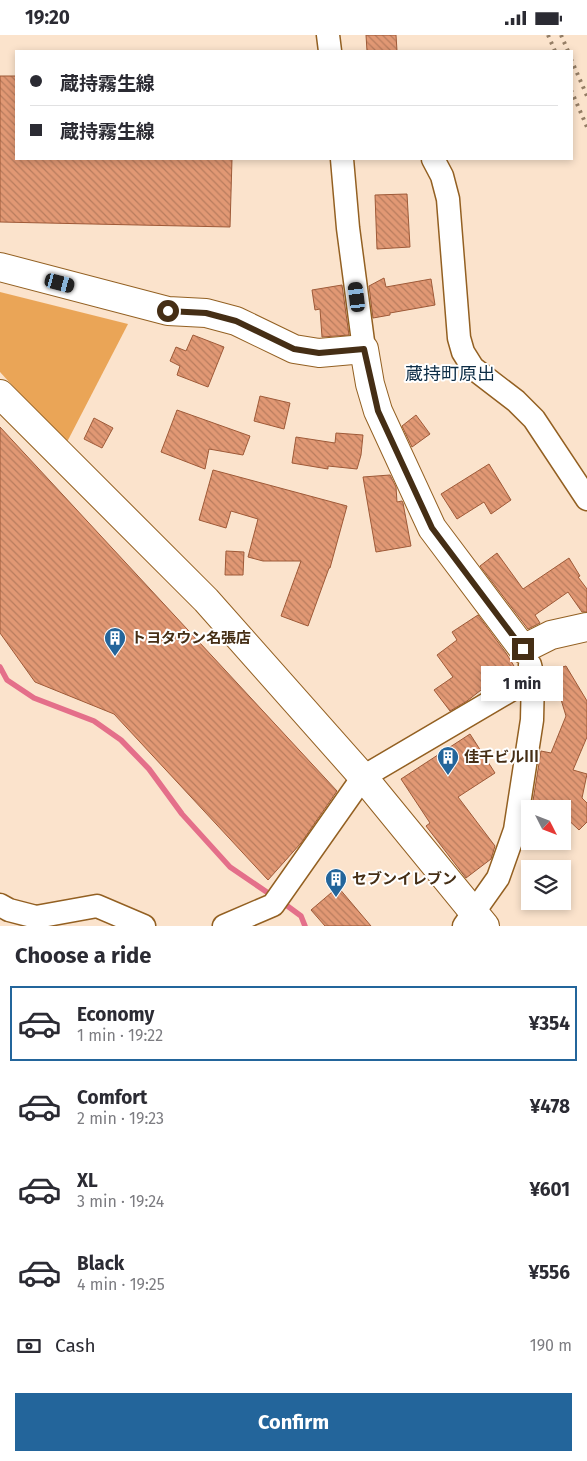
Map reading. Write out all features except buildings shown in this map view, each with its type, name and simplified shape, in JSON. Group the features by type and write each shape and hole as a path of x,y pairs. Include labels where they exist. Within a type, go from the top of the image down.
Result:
{"main road":[{"path":"0,267 168,311 206,313 236,321 294,349 319,353 364,349 378,411 432,528 523,649 551,635 587,627"},
{"path":"0,394 206,600 363,777 475,922"}],"street":[{"path":"328,35 330,50"},
{"path":"342,160 348,228 364,349"},
{"path":"434,160 442,176 448,199 460,338 463,352 473,368 516,401 534,419 587,499"},
{"path":"475,922 498,878 516,830 532,720 533,677 523,649"},
{"path":"224,926 279,896 363,777 533,677"},
{"path":"0,905 9,910 36,917 97,907 144,926"}],"shaded area":[{"path":"0,292 128,324 66,444 0,372"}],"waterway":[{"path":"0,667 7,680 34,698 94,721 121,740 149,769 182,814 230,867 274,897"},
{"path":"282,902 301,916 305,926"}],"railway":[{"path":"548,35 555,50"},
{"path":"561,35 568,50"},
{"path":"573,64 587,96"},
{"path":"573,95 587,127"}],"place":[{"name":"トヨタウン名張店","path":"115,657"},
{"name":"佳千ビルⅢ","path":"448,776"},
{"name":"セブンイレブン","path":"336,898"}],"district":[{"name":"蔵持町原出","path":"450,374"}],"route":[{"path":"168,311 206,313 236,321 294,349 319,353 364,349 370,384 378,411 432,528 523,649"}]}
